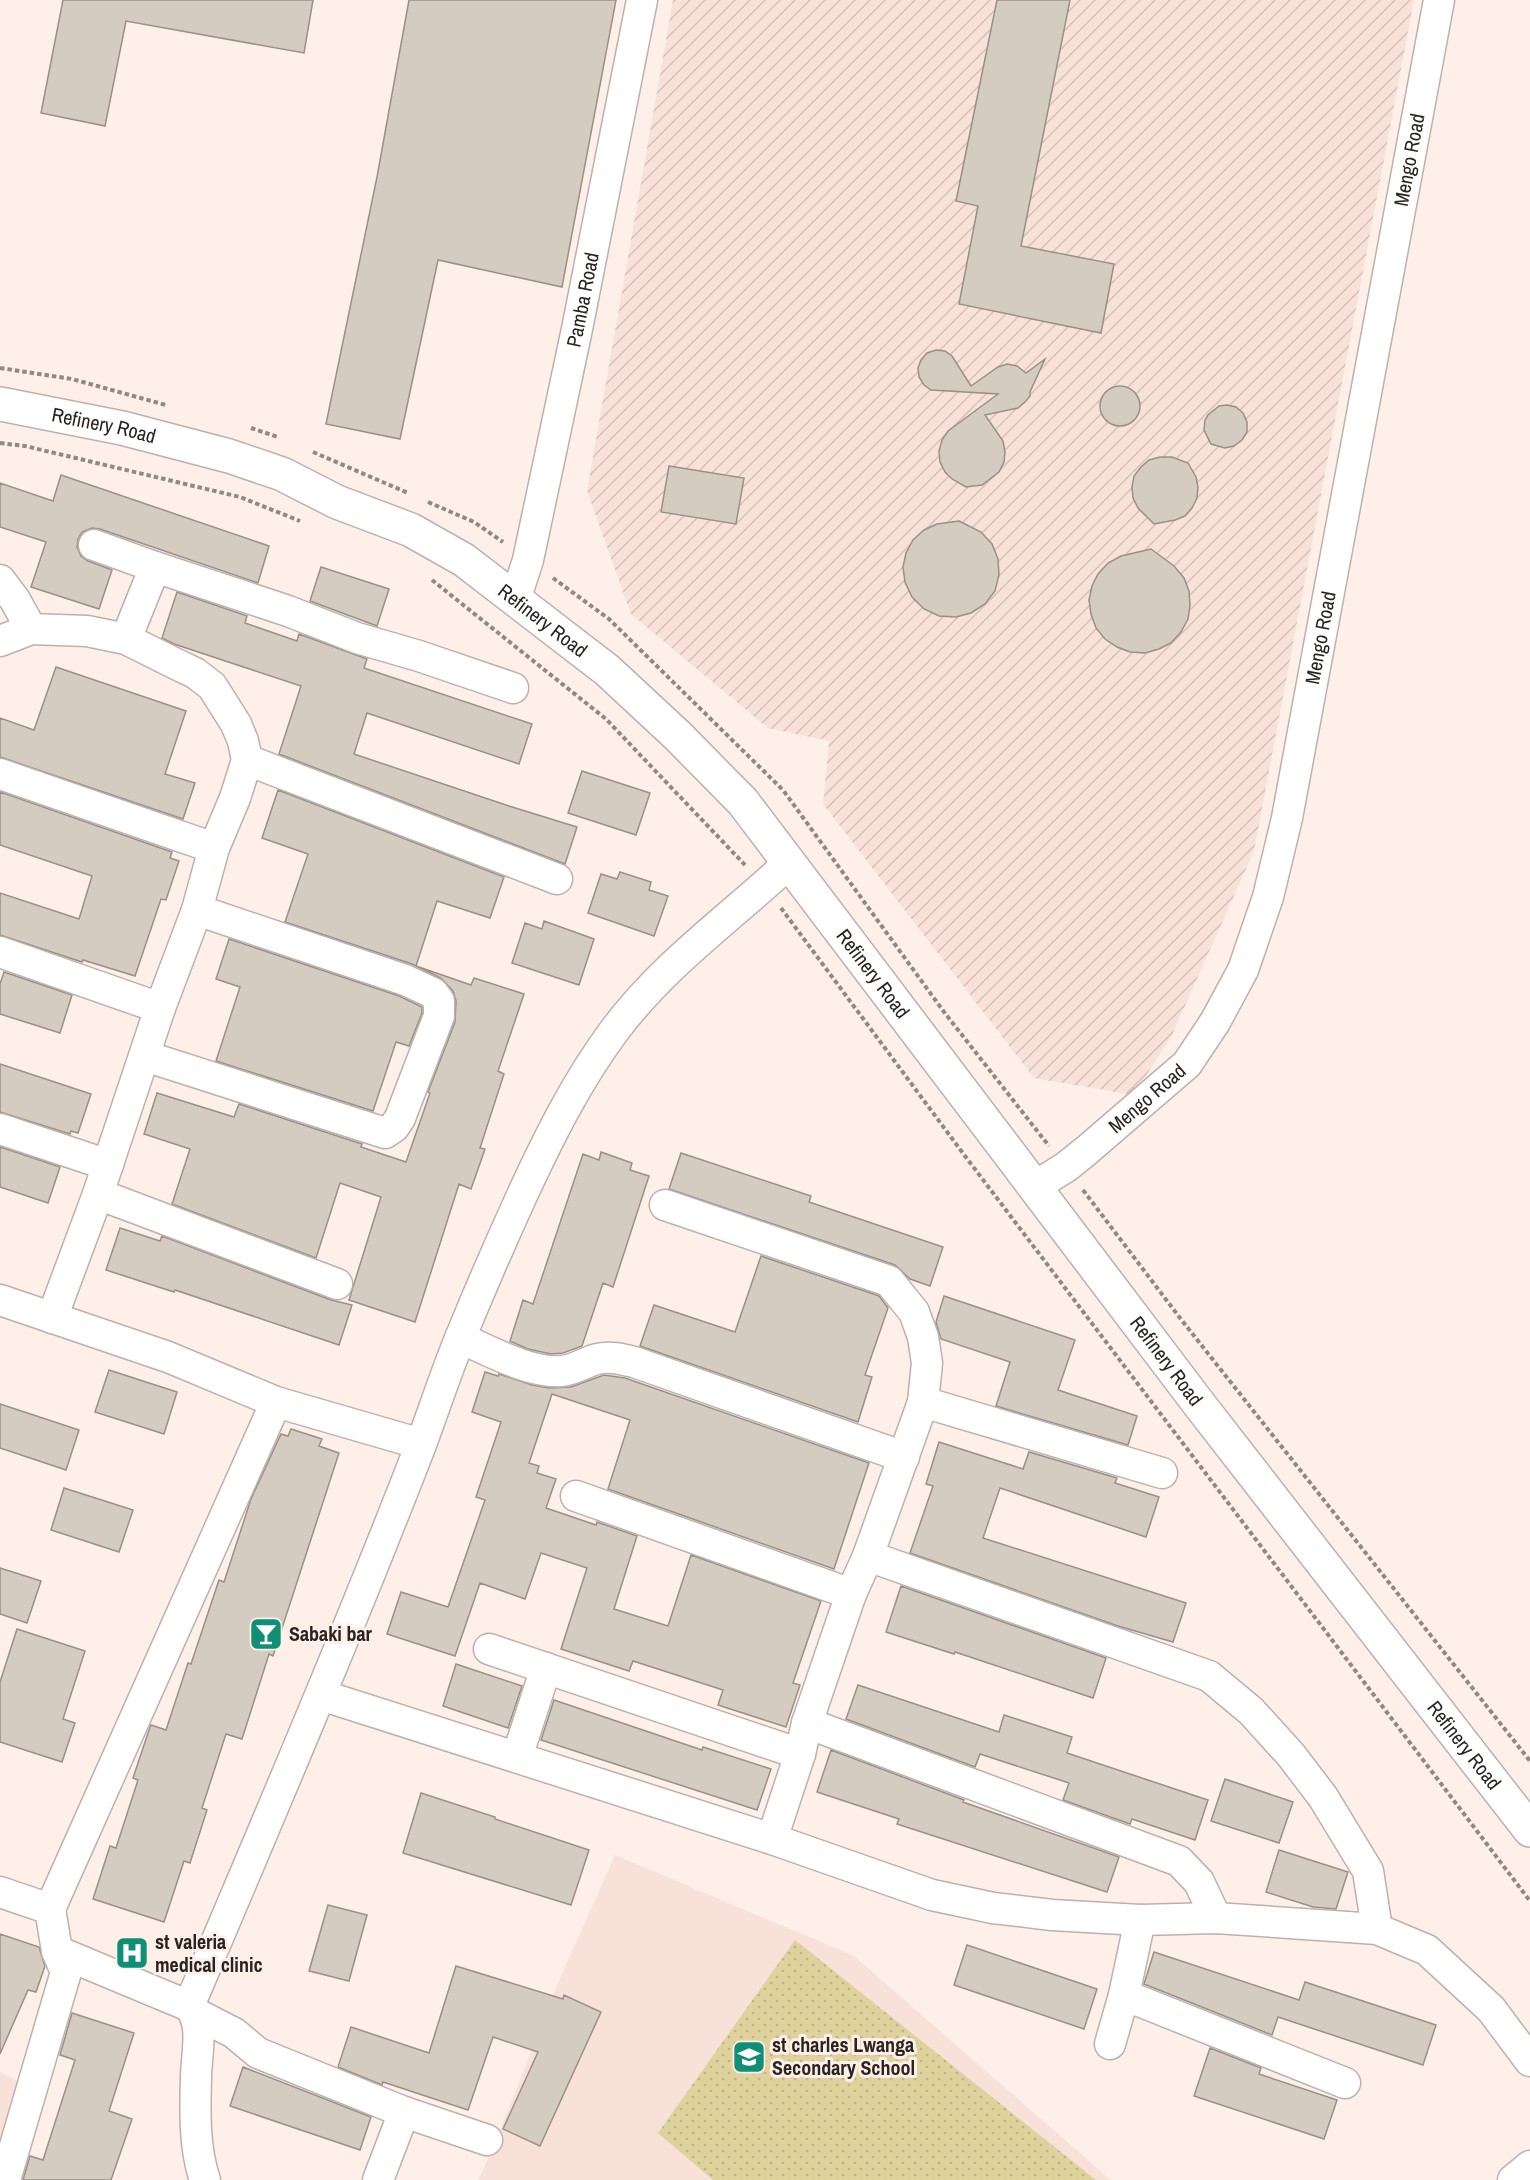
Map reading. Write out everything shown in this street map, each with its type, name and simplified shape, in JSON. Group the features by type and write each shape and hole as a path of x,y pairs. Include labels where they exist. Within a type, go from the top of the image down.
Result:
{"main road":[{"name":"Refinery Road","path":"0,404 122,428 229,456 282,474 337,502 411,530 464,560 607,670 678,736 743,802 1199,1404 1530,1830"}],"street":[{"name":"Pamba Road","path":"515,600 528,560 575,341 642,0"},
{"name":"Mengo Road","path":"1034,1187 1086,1151 1187,1064 1215,1022 1243,970 1268,897 1289,806 1440,0"},
{"path":"94,545 288,611 357,638 513,688"},
{"path":"126,639 155,567"},
{"path":"0,580 15,600 31,629"},
{"path":"0,641 31,629 87,631 126,639 195,673 212,686 236,724 247,760 235,798 214,848 197,910 160,1008 146,1056 98,1194 52,1318"},
{"path":"247,760 557,879"},
{"path":"0,774 214,848"},
{"path":"205,2180 199,2163 196,2114 199,2032 192,2009 321,1695 421,1444 460,1338 541,1154 578,1084 615,1031 647,991 699,940 765,886 789,863"},
{"path":"146,1056 385,1133 394,1127 400,1118 433,1034 439,1016 439,1001 433,993 405,980 197,910"},
{"path":"0,952 160,1008"},
{"path":"0,1129 108,1165"},
{"path":"98,1194 337,1284"},
{"path":"665,1205 889,1281 914,1312 923,1337 927,1363 924,1402 868,1556 851,1594 807,1723 800,1754 772,1839"},
{"path":"0,1300 168,1357 276,1402 421,1444"},
{"path":"460,1338 514,1362 561,1372 597,1359 613,1357 634,1362 904,1457"},
{"path":"5,2180 66,1972 57,1951 50,1909 276,1402"},
{"path":"924,1402 1162,1473"},
{"path":"576,1496 851,1594"},
{"path":"868,1556 1209,1676 1251,1711 1291,1755 1323,1797 1368,1871 1377,1929"},
{"path":"489,1649 800,1754"},
{"path":"517,1757 546,1668"},
{"path":"321,1695 772,1839 932,1895 1017,1911 1140,1920 1216,1918 1377,1929 1427,1950 1491,2009 1530,2061"},
{"path":"807,1723 1179,1861 1199,1882 1216,1918"},
{"path":"0,1892 50,1909"},
{"path":"1110,2044 1124,1995 1140,1920"},
{"path":"57,1951 192,2009 234,2033 258,2053 404,2112 487,2140"},
{"path":"1124,1995 1345,2084"},
{"path":"378,2180 404,2112"},
{"path":"1513,2180 1530,2166"}],"path":[{"path":"0,443 25,446 240,497 305,522"},
{"path":"423,573 606,719 765,886 964,1156 1530,1901"}],"shaded area":[{"path":"673,0 1414,0 1254,851 1172,1035 1144,1079 1128,1094 1034,1078 823,804 829,741 768,728 631,614 587,491"},
{"name":"st charles Lwanga Secondary School","path":"615,1855 854,1956 1111,2180 478,2180 561,1976"},
{"path":"795,1940 1096,2180 713,2180 658,2133"},
{"path":"0,2072 24,2084 0,2146"}],"building":[{"path":"63,0 313,0 304,53 126,21 105,126 41,113"},
{"path":"409,0 616,0 562,287 438,260 400,439 326,424 377,177"},
{"path":"997,0 1070,0 1021,246 1114,264 1101,333 959,304 978,206 956,201"},
{"path":"936,350 945,351 952,356 971,386 998,367 1007,364 1017,366 1026,373 1045,359 1026,401 1018,408 985,415 1003,441 1005,452 1004,462 999,472 982,485 966,487 952,479 940,462 939,451 948,431 998,394 931,390 919,377 918,368 927,353"},
{"path":"1120,386 1134,392 1140,406 1134,420 1120,426 1106,420 1100,406 1106,392"},
{"path":"1219,406 1236,407 1243,413 1247,422 1247,432 1234,446 1225,448 1211,444 1204,430 1208,415"},
{"path":"1172,457 1188,463 1196,477 1198,487 1197,498 1185,516 1154,524 1138,508 1133,498 1132,487 1134,476 1141,467 1149,460"},
{"path":"669,466 744,478 736,524 661,512"},
{"path":"61,475 269,546 258,583 92,528 82,532 77,547 81,556 88,561 112,570 99,609 31,587 46,542 0,527 0,483 53,501"},
{"path":"959,521 981,532 992,544 998,559 999,575 995,591 985,604 971,613 956,617 939,616 924,609 912,597 905,582 903,567 906,553 913,540 924,530 937,524"},
{"path":"1151,549 1174,566 1184,578 1189,591 1188,619 1181,632 1171,643 1145,653 1130,652 1105,639 1096,628 1089,600 1098,574 1108,563 1121,556"},
{"path":"321,567 389,589 377,626 310,601"},
{"path":"177,592 247,616 245,623 297,641 299,634 367,659 364,668 532,724 519,764 367,713 354,754 577,827 565,864 279,754 301,686 162,638"},
{"path":"56,667 186,711 165,774 195,783 183,819 0,757 0,718 34,730"},
{"path":"582,771 650,793 636,835 568,813"},
{"path":"278,790 504,877 490,918 437,901 416,966 285,922 308,854 262,838"},
{"path":"0,792 172,852 170,858 179,861 166,900 161,899 135,976 83,960 82,962 0,935 0,893 79,919 92,876 0,845"},
{"path":"620,872 651,882 649,890 668,896 654,936 588,913 601,874 617,879"},
{"path":"544,921 594,939 579,985 512,963 525,923 542,929"},
{"path":"229,939 399,996 422,1007 422,1013 409,1046 396,1042 373,1111 216,1061 240,987 216,979"},
{"path":"417,966 471,985 474,978 524,994 498,1071 504,1074 480,1148 485,1149 471,1189 459,1184 415,1322 349,1300 381,1197 340,1183 316,1258 172,1204 190,1149 144,1134 157,1093 234,1117 239,1104 362,1144 361,1147 406,1162 430,1093 428,1092 455,1022 456,1001 453,991 441,978"},
{"path":"4,972 72,995 60,1033 0,1014 0,984"},
{"path":"0,1064 91,1094 78,1133 71,1131 70,1134 0,1112"},
{"path":"0,1147 60,1167 48,1203 0,1187"},
{"path":"601,1152 632,1163 630,1170 649,1176 613,1287 603,1283 582,1346 563,1353 551,1354 528,1349 510,1341 523,1300 533,1304 583,1154 599,1160"},
{"path":"681,1153 811,1196 809,1202 943,1247 930,1286 910,1279 895,1265 669,1189"},
{"path":"120,1228 160,1241 162,1236 331,1300 352,1305 339,1345 175,1290 174,1292 106,1270"},
{"path":"761,1256 879,1296 888,1308 865,1375 872,1377 858,1422 640,1346 654,1305 735,1332"},
{"path":"944,1296 1075,1340 1058,1390 1137,1416 1128,1445 996,1406 1010,1362 941,1339 936,1322"},
{"path":"109,1370 177,1392 164,1434 95,1412"},
{"path":"485,1372 549,1388 571,1387 604,1375 625,1378 869,1463 834,1569 608,1489 630,1420 552,1394 529,1463 539,1466 537,1473 556,1479 546,1508 637,1536 614,1609 668,1626 691,1555 821,1601 793,1683 800,1685 786,1727 718,1705 723,1690 633,1661 629,1671 561,1649 587,1568 541,1553 525,1599 480,1583 455,1656 387,1634 401,1592 448,1607 485,1500 476,1497 501,1422 472,1412"},
{"path":"0,1404 79,1430 66,1470 0,1448"},
{"path":"291,1429 322,1439 319,1446 339,1453 273,1656 269,1654 242,1739 226,1734 202,1808 207,1810 190,1863 184,1861 164,1922 93,1899 110,1846 116,1848 138,1780 133,1778 151,1725 166,1730 219,1580 224,1582 251,1499 281,1434 288,1436"},
{"path":"939,1442 1023,1469 1029,1452 1117,1478 1115,1483 1159,1497 1146,1537 1000,1488 983,1538 1186,1603 1173,1642 1118,1626 910,1553 933,1486 926,1484"},
{"path":"64,1488 133,1510 119,1552 51,1530"},
{"path":"0,1568 41,1581 27,1623 0,1614"},
{"path":"901,1586 1106,1658 1093,1698 955,1652 954,1654 886,1632"},
{"path":"17,1629 85,1651 63,1719 75,1723 62,1762 0,1742 0,1682"},
{"path":"456,1664 522,1686 508,1728 443,1706"},
{"path":"858,1685 999,1732 1004,1715 1072,1737 1067,1753 1208,1800 1195,1840 1132,1819 1130,1824 1063,1800 1069,1783 980,1754 975,1767 846,1719"},
{"path":"554,1700 702,1750 703,1747 771,1769 757,1810 541,1740"},
{"path":"831,1750 964,1800 963,1802 1119,1857 1107,1892 897,1824 899,1819 817,1792"},
{"path":"1225,1779 1293,1802 1279,1843 1211,1821"},
{"path":"421,1793 589,1850 571,1905 403,1853"},
{"path":"1279,1850 1348,1872 1336,1909 1313,1907 1266,1892"},
{"path":"328,1905 367,1915 349,1981 309,1971"},
{"path":"0,1934 39,1947 45,1966 36,1992 28,1990 0,2054"},
{"path":"967,1945 1097,1989 1084,2029 954,1985"},
{"path":"1154,1952 1299,2000 1305,1982 1436,2025 1423,2065 1278,2017 1272,2035 1144,1984"},
{"path":"456,1966 563,1999 564,1995 601,2012 540,2146 503,2129 538,2052 493,2037 468,2110 383,2082 382,2085 338,2067 351,2027 429,2053"},
{"path":"72,2013 134,2033 109,2111 132,2119 111,2180 23,2180 30,2156 43,2160 75,2060 60,2055"},
{"path":"1210,2048 1261,2068 1259,2074 1337,2100 1324,2139 1194,2096"},
{"path":"243,2067 371,2117 360,2150 230,2106"}],"place":[{"name":"Sabaki bar","path":"266,1634"},
{"name":"st valeria medical clinic","path":"132,1953"},
{"name":"st charles Lwanga Secondary School","path":"749,2057"}]}
